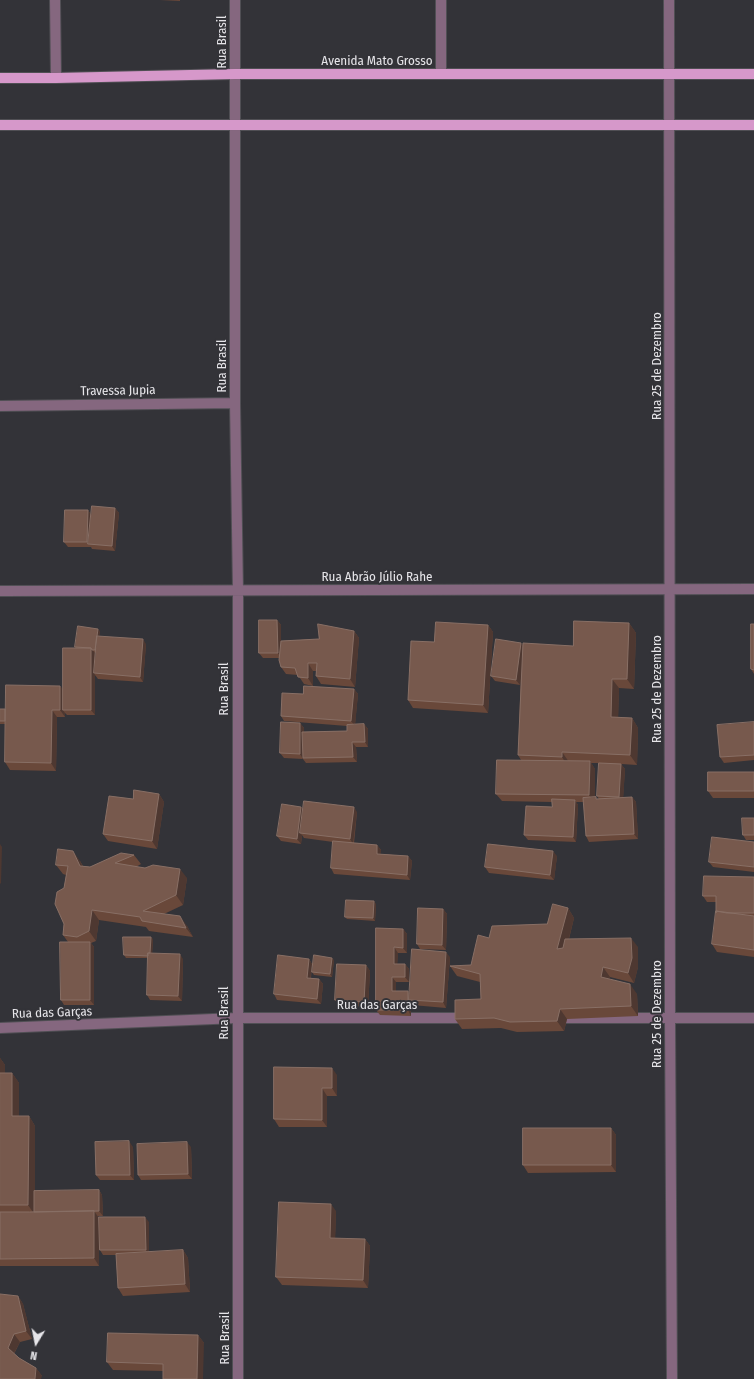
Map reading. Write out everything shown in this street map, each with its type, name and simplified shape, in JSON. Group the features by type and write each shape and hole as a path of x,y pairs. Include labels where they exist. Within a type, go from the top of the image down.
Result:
{"main road":[{"name":"Avenida Mato Grosso","path":"0,78 235,74 754,74"},
{"path":"0,125 754,124"}],"street":[{"path":"55,0 56,78"},
{"name":"Rua Brasil","path":"235,0 235,403 238,591 238,1379"},
{"path":"441,0 441,74"},
{"name":"Rua 25 de Dezembro","path":"669,0 670,1018 672,1379"},
{"name":"Travessa Jupia","path":"0,406 235,403"},
{"name":"Rua Abrão Júlio Rahe","path":"0,591 754,589"},
{"name":"Rua das Garças","path":"0,1028 237,1018 481,1018"},
{"path":"560,1018 754,1018"}],"building":[{"path":"92,506 115,508 112,546 88,544"},
{"path":"65,510 88,510 87,542 64,542"},
{"path":"259,620 277,620 278,653 259,653"},
{"path":"574,621 629,623 627,679 612,679 611,717 632,718 630,755 562,752 562,757 518,755 523,643 573,646"},
{"path":"436,622 488,625 483,705 408,700 411,641 434,642"},
{"path":"318,624 354,631 350,679 316,676 317,663 308,663 308,678 298,677 295,668 281,667 279,660 281,641 319,639"},
{"path":"751,624 754,624 754,670 751,669"},
{"path":"78,626 98,629 95,650 92,650 91,648 75,647"},
{"path":"97,636 143,639 140,677 94,673"},
{"path":"496,639 521,643 516,680 491,676"},
{"path":"63,648 91,648 91,710 63,710"},
{"path":"6,685 60,686 60,710 52,710 51,763 5,762"},
{"path":"304,686 354,689 351,721 281,716 282,693 303,694"},
{"path":"0,709 5,709 5,721 0,721"},
{"path":"281,722 300,723 300,754 280,753"},
{"path":"754,722 754,755 720,757 717,725"},
{"path":"364,724 365,742 352,742 353,757 303,758 302,732 347,731 347,725"},
{"path":"497,760 590,761 589,795 496,794"},
{"path":"599,763 621,764 619,797 597,796"},
{"path":"708,772 754,772 754,791 708,791"},
{"path":"134,790 159,794 152,841 103,834 109,796 133,799"},
{"path":"596,797 596,799 632,797 634,834 586,836 583,798"},
{"path":"552,799 575,800 573,837 524,835 526,806 552,807"},
{"path":"304,801 354,807 350,839 300,833"},
{"path":"282,804 301,807 297,839 277,836"},
{"path":"742,818 754,818 754,835 743,835"},
{"path":"712,837 754,842 754,867 709,862"},
{"path":"333,841 377,845 377,854 408,856 407,875 331,868"},
{"path":"488,844 553,851 550,875 485,867"},
{"path":"58,849 73,851 80,866 90,867 121,853 134,855 115,863 145,868 153,865 180,869 176,895 143,911 180,916 186,928 142,921 140,917 92,910 89,931 77,937 63,935 64,924 55,904 57,892 64,888 68,866 56,865"},
{"path":"704,876 754,877 754,913 727,913 716,911 716,896 703,896"},
{"path":"346,900 374,901 373,918 345,917"},
{"path":"553,904 568,908 557,949 563,948 565,939 631,938 632,958 628,973 603,967 601,977 630,984 631,1006 560,1009 557,1021 510,1022 494,1018 455,1019 455,1000 481,999 480,974 450,966 471,965 478,935 489,938 492,926 547,924"},
{"path":"418,908 443,909 442,945 417,944"},
{"path":"716,911 754,916 754,950 712,944"},
{"path":"376,928 403,929 403,948 394,947 394,964 405,964 405,977 392,977 392,991 408,991 408,1010 376,1010"},
{"path":"123,937 151,937 150,953 148,953 148,956 124,955"},
{"path":"60,942 90,942 90,1000 61,1000"},
{"path":"412,949 446,952 443,1002 409,1000"},
{"path":"148,953 180,954 178,996 147,995"},
{"path":"278,955 309,959 307,978 319,979 317,999 274,994"},
{"path":"314,955 332,958 330,974 312,972"},
{"path":"337,964 366,965 364,1002 335,1000"},
{"path":"274,1067 332,1068 332,1088 322,1088 322,1120 274,1119"},
{"path":"0,1073 12,1073 12,1116 29,1116 28,1205 0,1205"},
{"path":"523,1128 611,1128 611,1165 523,1165"},
{"path":"129,1141 130,1175 96,1175 95,1142"},
{"path":"187,1142 188,1174 138,1175 137,1144"},
{"path":"99,1190 99,1211 34,1212 34,1191"},
{"path":"279,1202 331,1204 330,1238 365,1239 363,1280 276,1277"},
{"path":"94,1211 94,1258 0,1259 0,1212"},
{"path":"99,1217 145,1217 146,1250 100,1250"},
{"path":"183,1250 185,1284 118,1288 116,1254"},
{"path":"0,1294 18,1296 26,1331 14,1334 8,1348 19,1358 36,1368 35,1379 0,1379"},
{"path":"108,1333 198,1335 197,1379 163,1379 163,1364 107,1362"}]}
